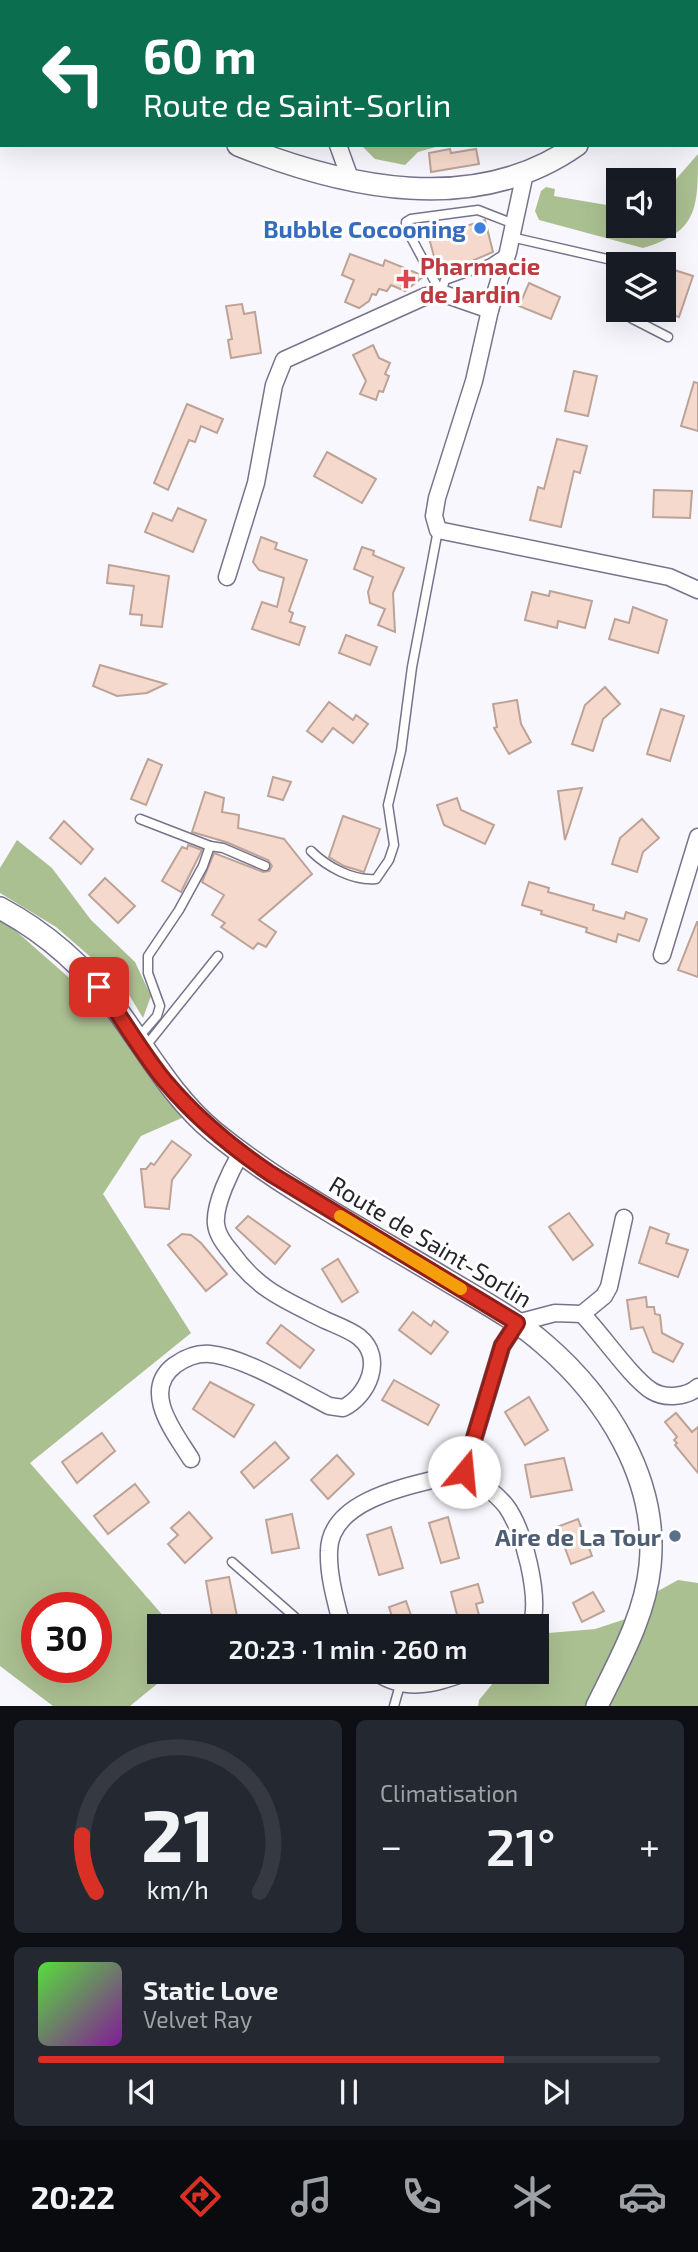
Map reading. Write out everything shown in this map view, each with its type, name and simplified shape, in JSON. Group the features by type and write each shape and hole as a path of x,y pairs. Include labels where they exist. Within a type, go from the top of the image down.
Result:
{"street":[{"path":"244,147 313,172 351,181 406,189 437,190 491,183 525,173 573,147"},
{"path":"339,147 351,181"},
{"path":"525,173 474,381 437,498 434,516 438,530 669,577 698,590"},
{"path":"227,577 256,483 274,385 284,360 426,296 441,293 490,310"},
{"path":"662,955 698,836"},
{"name":"Route de Saint-Sorlin","path":"0,908 43,933 78,964 99,987 163,1079 195,1114 241,1153 271,1174 517,1323 562,1360 599,1404 628,1452 645,1494 652,1540 645,1593 630,1637 597,1706"},
{"path":"191,1460 170,1426 159,1395 167,1371 182,1360 211,1354 242,1363 329,1406 344,1408 362,1395 372,1368 371,1357 361,1339 268,1293 242,1268 220,1238 216,1216 230,1171 241,1153"},
{"path":"464,1472 502,1346 517,1323 555,1314 582,1314 604,1296 609,1287 624,1218"},
{"path":"582,1314 652,1391 670,1396 692,1393 698,1387"},
{"path":"339,1614 331,1575 329,1548 333,1535 346,1515 375,1497 464,1472"},
{"path":"464,1472 500,1500 512,1517 534,1585 533,1614"},
{"path":"400,1685 413,1684"}],"lane":[{"path":"441,293 406,228 411,219 478,210 511,238 606,259"},
{"path":"441,293 445,280 489,264 511,238"},
{"path":"636,322 668,337"},
{"path":"311,851 327,866 368,880 376,879 389,860 394,845 388,805 401,751 414,654 438,530"},
{"path":"141,819 265,866"},
{"path":"140,1044 160,1006 148,973 148,956 203,866 210,846"},
{"path":"140,1044 159,1033 218,956"},
{"path":"232,1562 290,1614"},
{"path":"394,1706 400,1685"}],"green space":[{"path":"363,147 436,147 418,152 405,165 375,159"},
{"path":"698,154 695,203 685,225 676,233 676,179"},
{"path":"546,187 555,189 554,196 606,205 606,238 668,238 643,248 539,220 535,211 541,191"},
{"path":"17,840 52,868 91,920 135,962 151,996 143,1018 123,985 56,927 0,893 0,868"},
{"path":"0,917 108,1012 184,1117 141,1136 103,1194 191,1333 30,1463 162,1614 147,1614 147,1684 157,1684 130,1706 53,1706 23,1683 112,1683 112,1592 21,1592 21,1682 0,1666"},
{"path":"678,1580 698,1583 698,1706 478,1706 479,1700 492,1684 549,1684 549,1633 595,1629 650,1611 658,1591"}],"building":[{"path":"450,149 451,153 476,149 479,164 431,172 429,153"},
{"path":"485,220 493,252 439,275 429,238"},
{"path":"350,254 383,266 385,260 424,276 405,291 391,285 387,291 379,289 376,295 372,294 369,301 359,308 345,302 354,280 342,275"},
{"path":"676,271 693,276 679,317 676,316"},
{"path":"529,283 560,297 551,319 519,306"},
{"path":"242,304 244,314 255,312 261,353 231,358 228,340 232,339 226,306"},
{"path":"373,345 379,358 390,363 385,374 389,376 383,392 379,391 376,400 360,394 366,381 353,355"},
{"path":"574,371 597,376 588,416 565,411"},
{"path":"694,382 698,383 698,431 681,426"},
{"path":"187,404 223,419 217,433 201,426 195,442 189,440 168,490 154,483"},
{"path":"557,439 587,446 580,473 574,471 561,527 530,520 538,487 544,489"},
{"path":"327,452 376,479 362,503 314,476"},
{"path":"654,490 692,491 690,518 653,517"},
{"path":"178,508 206,520 193,552 145,532 153,513 172,521"},
{"path":"261,537 277,543 275,549 307,560 289,611 293,613 290,622 305,627 299,645 252,629 262,602 277,607 284,578 259,570 253,562"},
{"path":"362,547 374,551 373,555 404,568 393,593 395,632 378,625 385,609 370,603 368,592 373,577 354,569"},
{"path":"109,565 169,576 162,627 141,625 142,615 130,614 134,586 107,583"},
{"path":"550,591 592,601 585,628 558,621 557,628 525,620 532,592 549,596"},
{"path":"633,607 667,620 658,653 609,639 615,619 629,623"},
{"path":"346,635 377,647 370,665 339,653"},
{"path":"100,665 166,684 147,693 117,696 93,686"},
{"path":"605,687 620,704 603,719 593,751 572,744 585,705"},
{"path":"517,700 521,724 531,742 509,754 494,728 497,727 493,704"},
{"path":"329,702 353,720 356,715 368,724 353,743 333,728 322,742 307,731"},
{"path":"661,709 684,716 670,761 647,754"},
{"path":"148,759 162,765 146,805 131,799"},
{"path":"273,777 291,782 283,800 268,796"},
{"path":"582,788 565,840 558,791"},
{"path":"205,792 224,798 222,812 239,815 238,828 284,839 312,874 259,920 276,932 266,947 258,943 253,949 221,927 225,923 212,915 224,895 202,882 214,853 263,872 269,871 272,866 268,860 226,842 192,832"},
{"path":"457,798 461,810 494,825 485,844 444,825 437,805"},
{"path":"343,816 380,829 364,872 344,866 329,857"},
{"path":"642,819 659,838 643,852 637,872 612,864 620,838"},
{"path":"64,821 93,849 81,864 50,838"},
{"path":"188,845 202,850 181,892 162,881 182,847 187,849"},
{"path":"105,878 135,906 118,923 89,895"},
{"path":"529,882 549,888 548,892 594,905 593,910 624,919 626,912 647,919 639,941 618,934 616,942 586,932 587,928 541,914 542,911 522,905"},
{"path":"698,922 698,977 678,970"},
{"path":"172,1141 191,1155 172,1180 169,1209 145,1207 141,1169 146,1169 151,1163 154,1165"},
{"path":"569,1213 593,1245 573,1260 549,1227"},
{"path":"248,1216 290,1246 275,1264 236,1228"},
{"path":"650,1227 669,1234 666,1243 688,1250 678,1277 639,1263"},
{"path":"182,1234 191,1235 201,1243 227,1274 206,1291 168,1245"},
{"path":"338,1259 358,1292 342,1302 322,1269"},
{"path":"646,1297 647,1307 654,1307 655,1314 660,1315 662,1333 683,1344 673,1362 653,1352 643,1327 631,1329 627,1300"},
{"path":"413,1312 431,1326 434,1321 448,1332 431,1354 399,1330"},
{"path":"281,1325 314,1350 300,1368 267,1343"},
{"path":"394,1380 439,1405 428,1425 382,1400"},
{"path":"210,1382 254,1405 234,1437 193,1409"},
{"path":"529,1397 548,1430 525,1445 505,1412"},
{"path":"676,1413 692,1432 698,1427 698,1473 675,1445 677,1443 674,1440 677,1437 665,1422"},
{"path":"102,1433 115,1451 77,1483 62,1462"},
{"path":"275,1442 289,1458 254,1488 241,1472"},
{"path":"337,1455 354,1474 328,1499 311,1480"},
{"path":"564,1458 572,1490 531,1497 525,1465"},
{"path":"135,1484 149,1502 108,1534 94,1516"},
{"path":"189,1512 212,1538 185,1563 168,1544 178,1535 171,1528"},
{"path":"292,1514 299,1548 272,1553 266,1520"},
{"path":"448,1517 459,1558 441,1563 429,1523"},
{"path":"578,1519 592,1556 571,1564 557,1527"},
{"path":"391,1527 403,1568 379,1575 367,1535"},
{"path":"229,1577 237,1614 212,1614 206,1581"},
{"path":"478,1584 483,1602 476,1604 479,1614 457,1614 451,1592"},
{"path":"593,1592 604,1611 582,1622 573,1603"},
{"path":"406,1601 411,1614 391,1614 389,1607"}],"slow traffic":[{"path":"340,1216 461,1289"}],"place":[{"name":"Bubble Cocooning","path":"480,228"},
{"name":"Pharmacie de Jardin","path":"406,279"},
{"name":"Aire de La Tour","path":"675,1536"}],"route":[{"path":"99,987 163,1079 195,1114 241,1153 271,1174 517,1323 502,1346 464,1472"}]}
